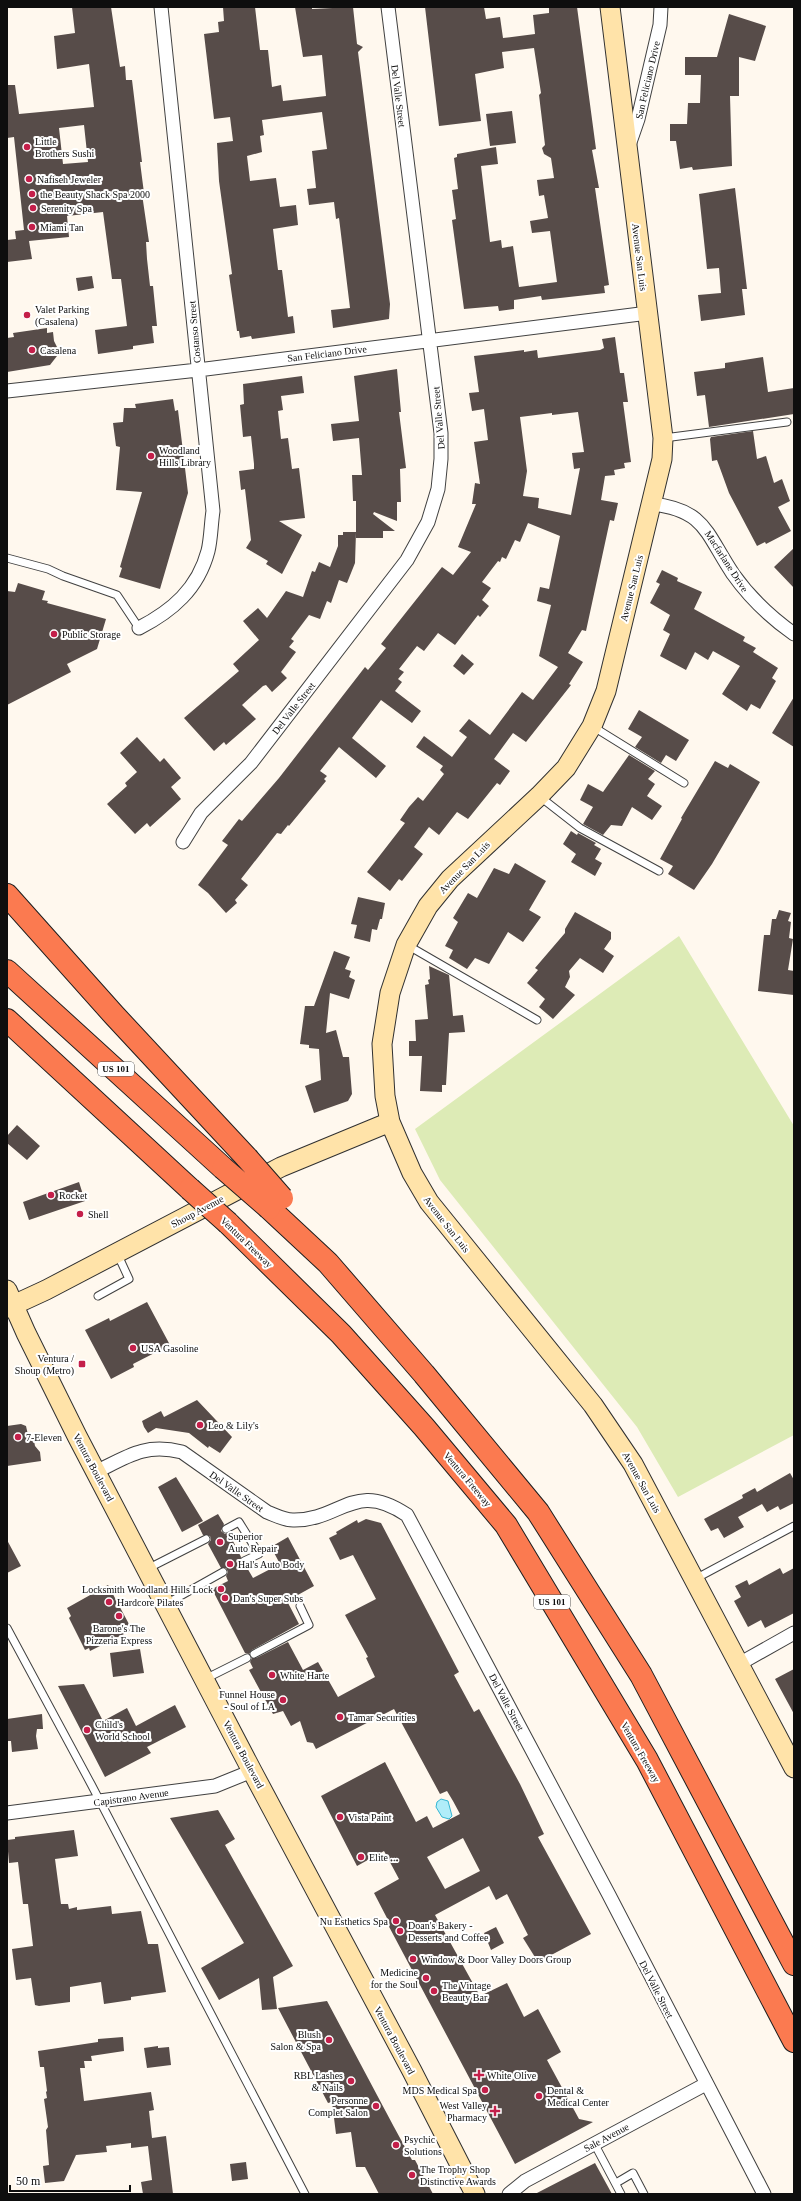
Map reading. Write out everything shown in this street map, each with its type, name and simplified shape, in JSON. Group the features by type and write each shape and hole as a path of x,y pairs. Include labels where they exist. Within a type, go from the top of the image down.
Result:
{"highway":[{"path":"7,895 68,964 247,1158 276,1203"},
{"name":"US 101","path":"7,971 223,1168 276,1203 424,1374 538,1512 641,1675 794,1964"},
{"name":"Ventura Freeway","path":"7,1020 228,1223 341,1334 424,1427 506,1524 647,1760 794,2041"}],"street":[{"name":"Costanso Street","path":"139,628 158,618 178,603 195,580 208,552 213,511 161,7"},
{"name":"Del Valle Street","path":"183,842 201,813 251,763 407,560 428,522 438,489 441,459 441,433 388,7"},
{"name":"Avenue San Luis","path":"610,7 663,438 662,459 606,691 592,726 566,768 539,796 450,879 428,906 406,945 390,993 382,1044 385,1096 390,1122 412,1173 429,1202 593,1405 629,1457 794,1768"},
{"name":"San Feliciano Drive","path":"627,151 638,120 660,25 661,7"},
{"name":"San Feliciano Drive","path":"7,391 198,370 648,313"},
{"name":"Macfarlane Drive","path":"652,504 668,506 686,512 704,526 733,574 752,598 771,617 794,634"},
{"name":"Shoup Avenue","path":"9,1301 46,1290 281,1167 390,1122"},
{"name":"Ventura Boulevard","path":"9,1301 96,1472 252,1771 412,2071 475,2194"},
{"name":"Del Valle Street","path":"96,1472 137,1451 152,1448 169,1449 182,1452 267,1512 283,1518 294,1520 311,1518 352,1502 372,1500 391,1505 407,1515 612,1901 764,2194"},
{"path":"739,1664 794,1633"},
{"name":"Capistrano Avenue","path":"7,1813 215,1786 252,1771"},
{"name":"Sale Avenue","path":"509,2194 524,2181 706,2084"}],"lane":[{"path":"663,438 787,422"},
{"path":"7,558 48,569 63,576 117,595 139,628"},
{"path":"592,726 684,783"},
{"path":"539,796 580,828 659,871"},
{"path":"406,945 537,1020"},
{"path":"98,1296 129,1279 116,1253"},
{"path":"226,1529 238,1522 259,1554 244,1561"},
{"path":"695,1580 794,1526"},
{"path":"147,1569 206,1539"},
{"path":"166,1604 223,1572"},
{"path":"254,1654 309,1625 300,1606"},
{"path":"7,1628 100,1802 305,2194"},
{"path":"204,1679 247,1658"},
{"path":"594,2143 621,2194"},
{"path":"616,2183 633,2173 644,2194"}],"green space":[{"path":"679,936 794,1126 794,1435 678,1497 637,1427 440,1180 415,1129"}],"water":[{"path":"441,1799 448,1801 452,1816 449,1819 442,1817 436,1807 437,1802"}],"building":[{"path":"72,7 111,7 120,67 125,66 126,80 132,80 142,162 140,162 144,193 142,194 149,242 146,242 147,259 150,286 153,286 157,326 152,326 154,343 133,346 133,349 98,354 95,330 127,326 121,279 112,279 103,212 67,216 69,237 29,241 32,259 7,262 7,240 16,239 15,231 24,230 14,137 7,138 7,85 15,85 19,114 94,107 89,64 57,69 54,36 75,33","holes":["84,125 88,162 63,164 59,128"]},
{"path":"223,7 255,7 260,50 268,50 272,87 281,85 283,101 326,96 322,55 303,57 295,7 312,7 312,9 353,7 357,44 363,47 358,52 390,304 389,319 333,328 331,310 350,308 339,218 336,219 334,202 309,205 307,189 316,188 312,151 327,149 322,112 262,120 264,135 260,136 262,152 247,156 250,181 276,178 280,207 296,205 298,225 273,229 278,270 282,270 288,317 293,316 295,333 252,339 251,336 240,338 239,331 237,331 229,275 232,274 219,181 217,143 233,141 230,117 214,119 204,34 219,32 218,22 224,21"},
{"path":"425,7 484,7 486,19 500,17 503,38 535,34 533,15 549,13 549,7 577,7 596,149 592,150 599,188 595,188 609,285 604,286 605,293 542,300 541,296 514,300 514,309 499,311 498,306 464,309 452,220 456,219 452,190 458,189 454,158 457,157 457,154 496,147 498,164 481,166 490,242 501,240 502,248 513,246 519,287 557,282 550,231 532,233 530,221 548,218 544,195 539,196 537,180 554,178 551,158 544,154 542,148 545,145 539,95 541,93 534,48 502,52 504,68 475,74 481,121 439,126"},
{"path":"729,14 766,26 755,61 739,57 739,96 730,96 732,166 693,170 692,167 680,169 676,141 670,141 670,124 687,124 688,103 700,103 701,75 685,75 685,57 717,57"},
{"path":"512,111 516,143 490,146 486,114"},
{"path":"735,188 747,289 742,289 745,315 701,321 698,295 721,293 719,268 707,269 699,194"},
{"path":"92,276 94,288 78,291 76,278"},
{"name":"Casalena","path":"47,328 47,333 53,332 54,341 58,349 57,356 50,365 7,372 7,338 14,337 13,333"},
{"path":"615,337 620,373 624,373 628,402 623,402 631,462 624,463 625,468 614,470 615,475 605,476 601,500 618,503 614,521 610,520 586,631 582,630 568,653 583,662 569,684 571,685 526,742 513,733 494,759 510,771 500,785 497,783 468,819 457,812 439,835 429,827 414,847 423,854 402,881 399,879 390,891 367,872 405,823 400,820 409,807 418,797 423,801 444,774 440,770 443,766 416,747 424,736 452,757 467,737 459,731 469,719 490,735 522,692 533,700 558,667 539,656 551,605 537,601 540,587 549,589 560,536 528,523 520,542 515,540 506,559 502,557 500,562 498,561 482,582 491,588 482,600 489,606 480,617 478,615 455,645 438,633 424,651 417,646 399,669 404,672 398,679 402,682 395,691 421,711 412,723 381,700 352,738 386,766 376,778 339,747 320,771 327,776 324,779 326,781 289,826 288,825 281,834 277,833 241,879 248,885 235,900 237,903 226,913 208,893 198,885 228,845 222,841 239,819 242,821 279,778 365,667 368,670 386,648 381,644 442,567 453,575 471,552 458,547 476,504 472,504 475,483 480,484 474,442 488,440 484,409 472,411 469,393 479,392 474,356 524,350 524,352 537,350 538,358 600,350 604,348 602,339","holes":["578,412 584,452 572,453 574,469 580,468 571,515 538,508 539,498 523,496 527,471 520,417 552,413 552,415"]},
{"path":"763,357 768,392 794,388 794,414 709,427 705,395 697,396 694,372 725,368 725,363"},
{"path":"397,369 401,412 399,412 406,468 400,469 401,502 397,502 397,521 374,512 373,514 395,531 383,531 383,538 356,538 356,501 353,501 352,475 362,475 359,438 333,441 331,424 359,421 354,376"},
{"path":"302,376 304,393 281,396 283,410 278,411 281,439 288,438 292,469 299,468 305,518 279,521 302,535 282,574 266,564 268,561 246,548 251,540 245,489 241,490 239,471 254,469 254,464 251,436 243,437 240,405 244,404 243,384"},
{"path":"173,399 175,411 178,410 188,493 160,589 119,577 122,568 120,567 142,492 116,490 120,447 116,446 113,423 123,422 124,408 136,408 135,404"},
{"path":"753,431 757,459 766,456 774,483 782,479 790,501 778,507 791,531 766,544 765,542 757,546 729,493 717,460 712,461 710,439 711,437"},
{"path":"343,532 356,532 355,563 347,583 339,580 331,603 327,601 320,619 309,615 291,639 294,641 289,647 296,652 281,672 287,678 272,692 266,685 263,686 242,705 256,719 226,745 224,742 214,751 184,718 239,671 233,664 259,640 243,621 258,608 267,618 286,591 303,597 312,571 315,572 319,562 330,567 338,546 338,535 343,535"},
{"path":"794,548 794,588 774,567"},
{"path":"662,570 678,578 677,581 702,592 694,609 745,637 743,641 756,648 753,652 778,668 772,678 776,681 760,709 751,704 747,711 722,694 740,666 713,651 708,660 695,652 686,670 660,656 670,634 663,630 670,615 650,603 660,584 656,582"},
{"name":"Public Storage","path":"18,583 45,591 42,600 48,601 47,603 106,619 97,649 67,664 71,672 7,705 7,591 15,592"},
{"path":"462,654 474,664 464,675 453,666"},
{"path":"794,697 794,747 772,733"},
{"path":"639,710 689,740 676,761 666,755 661,763 635,747 642,737 628,729"},
{"path":"137,737 160,762 164,758 181,778 171,787 181,799 150,827 147,823 135,834 107,804 127,786 125,783 137,772 120,753"},
{"path":"629,755 655,771 648,779 655,784 647,796 662,806 652,820 632,807 622,826 611,825 603,835 583,824 593,807 580,800 588,784 603,792"},
{"path":"715,761 728,768 730,764 760,782 712,864 694,890 668,874 673,866 660,859 682,819 681,818"},
{"path":"571,831 577,835 578,833 596,843 594,845 601,849 595,859 602,863 595,876 571,862 576,854 563,844"},
{"path":"515,863 546,881 529,910 541,917 523,942 508,932 489,964 475,958 467,969 449,958 453,950 445,946 458,922 453,918 468,893 477,898 494,868 509,874"},
{"path":"358,897 385,903 382,919 380,919 377,930 372,929 370,942 354,938 357,925 351,924"},
{"path":"779,910 791,913 788,921 791,922 789,938 793,939 788,970 794,971 794,995 758,991 764,935 770,935 772,919 776,919"},
{"path":"575,912 611,932 611,939 604,949 614,956 603,973 580,958 569,971 570,977 565,987 575,995 553,1019 539,1007 545,999 527,983 538,970 535,968 565,933 565,929"},
{"path":"334,951 350,957 345,969 351,971 349,977 355,980 349,999 330,993 326,1033 336,1030 343,1057 349,1057 352,1094 348,1101 314,1113 305,1086 321,1080 319,1049 309,1048 309,1045 300,1044 305,1006 314,1006"},
{"path":"429,966 449,975 453,1016 463,1015 465,1032 449,1033 446,1085 442,1085 442,1092 420,1091 422,1056 409,1056 409,1041 416,1041 415,1020 428,1019 425,985 429,984"},
{"path":"17,1125 40,1146 27,1160 7,1143 7,1136"},
{"path":"79,1182 85,1201 29,1220 23,1202"},
{"path":"147,1302 170,1345 133,1364 134,1367 111,1379 85,1330 109,1318 110,1321"},
{"path":"197,1400 232,1437 220,1453 209,1446 208,1448 189,1433 156,1428 148,1433 144,1427 142,1421 161,1411 164,1417"},
{"path":"21,1424 26,1426 28,1435 34,1441 35,1446 40,1452 41,1461 7,1466 7,1426"},
{"path":"790,1473 794,1480 794,1503 780,1510 778,1506 767,1512 762,1504 738,1517 744,1527 724,1538 718,1528 711,1531 704,1519 743,1498 742,1495 755,1488 757,1492"},
{"path":"176,1477 203,1521 182,1532 158,1487"},
{"path":"218,1514 224,1524 221,1531 225,1534 229,1533 241,1557 240,1563 246,1566 253,1578 280,1564 271,1547 288,1537 314,1586 287,1601 299,1624 252,1650 249,1654 245,1653 212,1589 228,1581 226,1576 228,1572 226,1568 221,1568 208,1544 211,1540 210,1536 203,1535 198,1525"},
{"path":"366,1519 381,1523 459,1672 454,1675 474,1712 479,1709 520,1784 544,1834 538,1837 591,1934 538,1962 523,1938 528,1935 507,1894 496,1900 489,1886 435,1915 480,1996 507,1983 524,2017 538,2009 561,2052 547,2060 579,2119 593,2122 515,2164 386,1921 388,1920 374,1893 399,1879 384,1851 357,1866 321,1796 385,1762 416,1822 427,1816 433,1828 460,1814 453,1801 447,1791 440,1794 394,1709 316,1749 313,1743 307,1742 300,1721 291,1726 283,1711 273,1714 249,1670 253,1668 250,1662 252,1658 256,1658 288,1642 303,1670 318,1662 338,1697 375,1677 366,1658 368,1657 345,1615 376,1599 353,1555 340,1560 329,1538 337,1534 336,1532 357,1520 358,1523","holes":["463,1838 480,1871 445,1889 427,1857"]},
{"path":"7,1540 21,1566 7,1573"},
{"path":"780,1568 783,1574 794,1568 794,1613 765,1628 761,1620 748,1627 734,1601 741,1597 735,1586 747,1580 749,1585"},
{"path":"108,1585 130,1626 128,1627 130,1631 90,1651 89,1648 85,1650 69,1618 71,1616 67,1608"},
{"path":"140,1649 144,1673 113,1677 110,1653"},
{"path":"794,1669 794,1714 775,1679"},
{"path":"84,1684 103,1721 127,1708 136,1726 175,1705 186,1727 147,1747 151,1753 105,1777 58,1686"},
{"path":"42,1714 43,1729 37,1729 36,1736 38,1749 12,1752 11,1741 7,1741 7,1719"},
{"path":"218,1810 235,1839 225,1845 293,1966 273,1977 277,2009 262,2010 259,1978 219,2000 201,1968 244,1943 170,1818"},
{"path":"74,1830 78,1856 55,1859 61,1904 68,1904 69,1909 77,1907 77,1910 111,1906 112,1914 141,1911 148,1944 158,1944 166,1992 131,1997 131,2000 104,2004 101,1982 70,1987 70,2002 39,2006 35,2005 31,1978 16,1980 12,1949 33,1946 28,1904 23,1904 18,1862 9,1863 7,1840 15,1839 15,1837"},
{"path":"496,1927 504,1943 491,1950 484,1933"},
{"path":"327,2001 412,2160 415,2160 433,2194 379,2194 365,2167 356,2167 351,2132 336,2134 332,2102 328,2103 278,2008"},
{"path":"123,2037 124,2051 91,2056 92,2061 84,2061 85,2068 80,2068 84,2101 151,2092 154,2110 149,2111 152,2138 166,2136 173,2194 143,2194 141,2182 152,2180 148,2146 131,2148 131,2143 106,2146 107,2152 76,2155 64,2181 45,2183 43,2166 49,2165 46,2130 48,2127 44,2099 47,2098 47,2091 44,2067 40,2067 38,2051 98,2042 98,2039"},
{"path":"158,2046 158,2048 169,2047 171,2065 147,2068 144,2048"},
{"path":"246,2162 248,2179 232,2181 230,2164"},
{"path":"595,2163 612,2194 535,2194"}],"place":[{"name":"Little Brothers Sushi","path":"27,147"},
{"name":"Nafiseh Jeweler","path":"29,179"},
{"name":"the Beauty Shack Spa 2000","path":"32,194"},
{"name":"Serenity Spa","path":"33,208"},
{"name":"Miami Tan","path":"32,227"},
{"name":"Valet Parking (Casalena)","path":"27,315"},
{"name":"Casalena","path":"32,350"},
{"name":"Woodland Hills Library","path":"151,456"},
{"name":"Public Storage","path":"54,634"},
{"name":"Rocket","path":"51,1195"},
{"name":"Shell","path":"80,1214"},
{"name":"USA Gasoline","path":"133,1348"},
{"name":"Ventura / Shoup (Metro)","path":"82,1364"},
{"name":"Leo & Lily's","path":"200,1425"},
{"name":"7-Eleven","path":"18,1437"},
{"name":"Superior Auto Repair","path":"220,1542"},
{"name":"Hal's Auto Body","path":"230,1564"},
{"name":"Locksmith Woodland Hills Lock","path":"221,1589"},
{"name":"Dan's Super Subs","path":"225,1598"},
{"name":"Hardcore Pilates","path":"109,1602"},
{"name":"Barone's The Pizzeria Express","path":"119,1616"},
{"name":"White Harte","path":"272,1675"},
{"name":"Funnel House - Soul of LA","path":"283,1700"},
{"name":"Tamar Securities","path":"340,1717"},
{"name":"Child's World School","path":"87,1730"},
{"name":"Vista Paint","path":"340,1817"},
{"name":"Elite ...","path":"361,1857"},
{"name":"Nu Esthetics Spa","path":"396,1921"},
{"name":"Doan's Bakery - Desserts and Coffee","path":"400,1931"},
{"name":"Window & Door Valley Doors Group","path":"413,1959"},
{"name":"Medicine for the Soul","path":"426,1978"},
{"name":"The Vintage Beauty Bar","path":"434,1991"},
{"name":"Blush Salon & Spa","path":"329,2040"},
{"name":"White Olive","path":"479,2075"},
{"name":"RBL Lashes & Nails","path":"351,2081"},
{"name":"MDS Medical Spa","path":"485,2090"},
{"name":"Dental & Medical Center","path":"539,2096"},
{"name":"Personne Complet Salon","path":"376,2106"},
{"name":"West Valley Pharmacy","path":"495,2111"},
{"name":"Psychic Solutions","path":"396,2145"},
{"name":"The Trophy Shop Distinctive Awards","path":"412,2175"}]}
